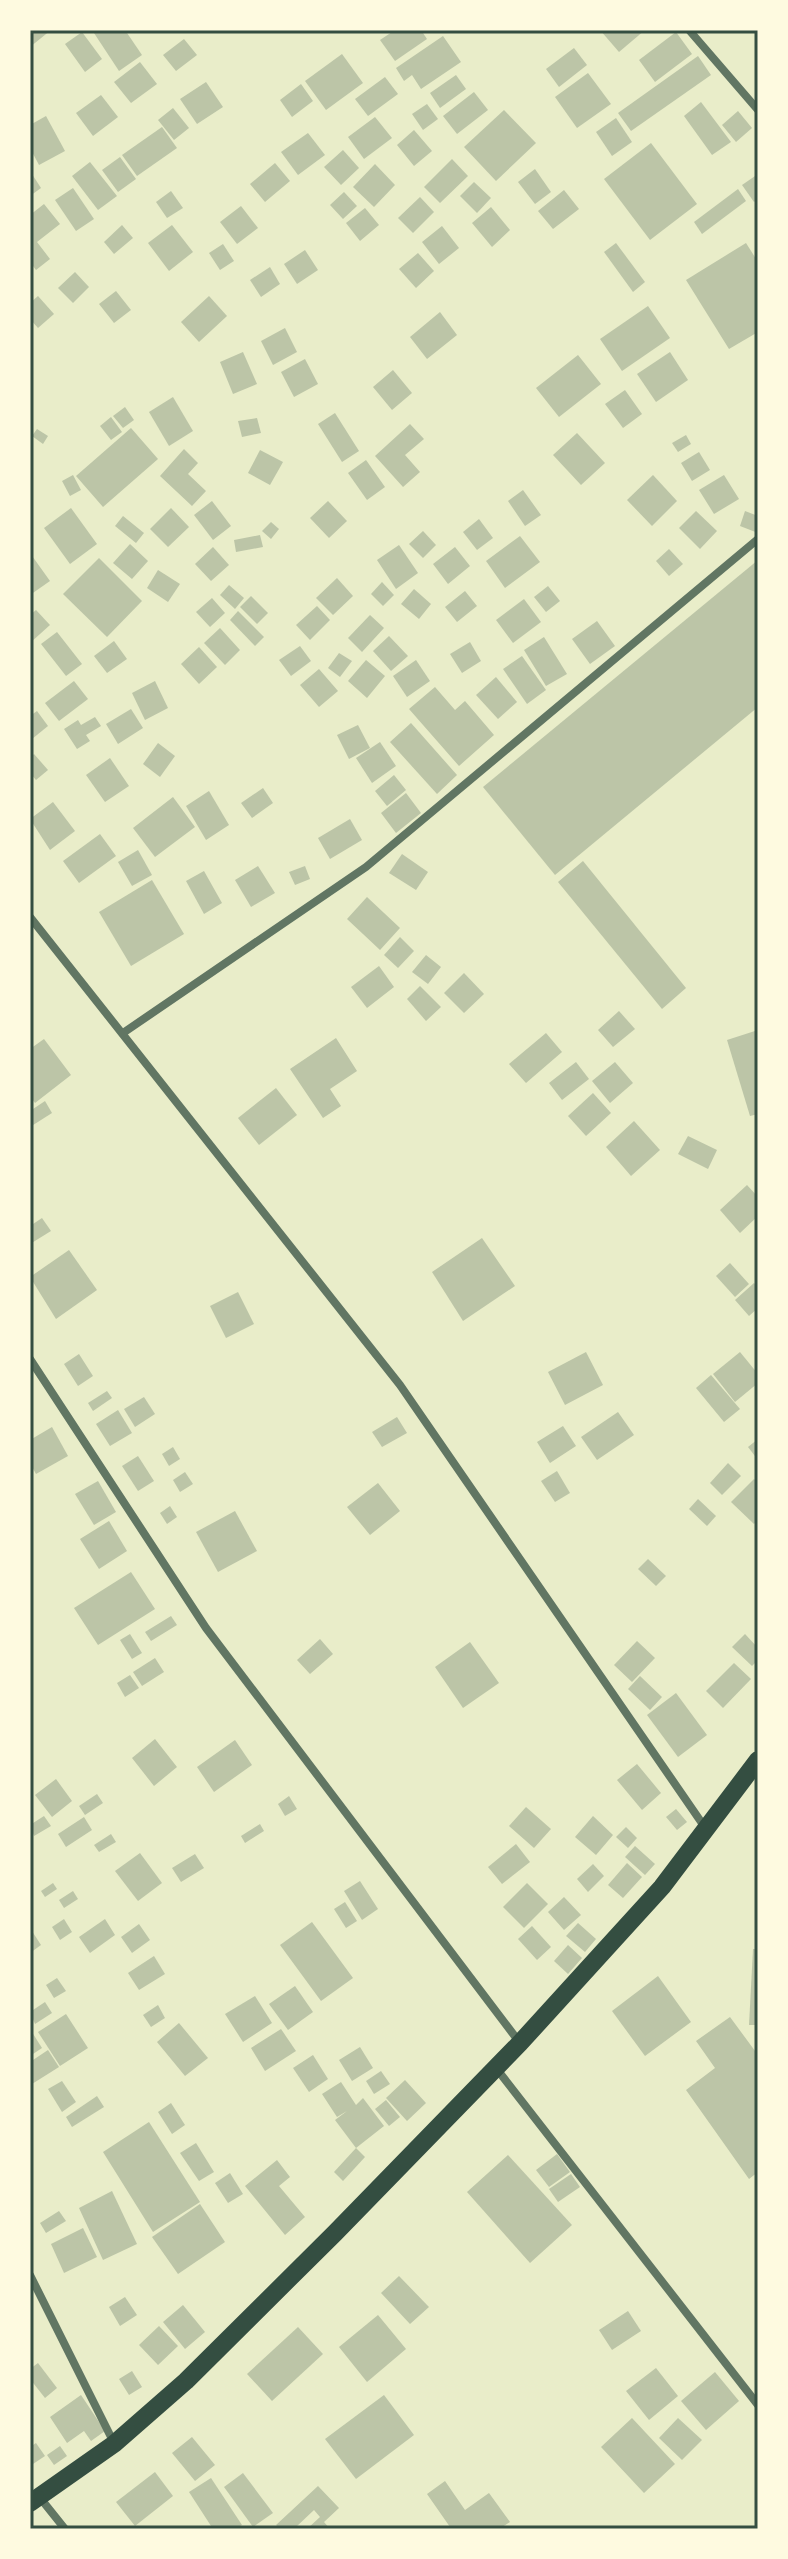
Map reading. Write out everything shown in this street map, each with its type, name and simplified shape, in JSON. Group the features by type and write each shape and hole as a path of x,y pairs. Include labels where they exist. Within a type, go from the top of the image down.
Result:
{"main road":[{"path":"35,2501 114,2444 229,2339 520,2043 662,1887 758,1760"}],"street":[{"path":"689,30 758,110"},
{"path":"123,1033 366,867 758,539"},
{"path":"30,917 400,1385 706,1829"},
{"path":"30,1359 206,1628 520,2043"},
{"path":"495,2067 758,2405"},
{"path":"30,2275 114,2444"},
{"path":"35,2501 65,2529"}],"building":[{"path":"30,30 51,30 30,47"},
{"path":"92,30 125,30 142,55 119,71"},
{"path":"395,30 421,30 427,39 395,61 380,40"},
{"path":"600,30 645,30 619,52"},
{"path":"82,32 102,59 85,72 65,44"},
{"path":"676,32 692,54 655,82 639,60"},
{"path":"443,36 461,62 421,89 412,75 404,81 396,68"},
{"path":"184,39 197,55 176,71 163,55"},
{"path":"574,48 587,65 559,87 546,69"},
{"path":"342,54 363,83 326,110 305,81"},
{"path":"698,56 711,75 631,131 618,113"},
{"path":"140,62 157,84 131,103 114,82"},
{"path":"588,73 611,104 577,128 555,97"},
{"path":"456,75 466,89 440,108 430,93"},
{"path":"385,77 398,94 368,116 355,99"},
{"path":"206,82 223,107 197,124 180,99"},
{"path":"301,84 313,101 292,117 280,100"},
{"path":"474,92 488,110 457,134 443,116"},
{"path":"101,95 118,117 93,136 76,113"},
{"path":"701,102 731,142 712,155 684,116"},
{"path":"427,104 438,119 423,130 412,114"},
{"path":"173,108 189,128 174,140 158,120"},
{"path":"504,110 536,143 496,181 464,147"},
{"path":"738,111 752,128 736,142 722,125"},
{"path":"46,116 65,151 39,165 30,148 30,125"},
{"path":"375,117 392,138 364,159 348,137"},
{"path":"616,118 632,142 612,156 596,132"},
{"path":"162,127 177,148 137,176 122,155"},
{"path":"414,130 432,151 414,166 397,145"},
{"path":"308,133 325,155 298,175 281,152"},
{"path":"651,143 697,204 650,240 604,179"},
{"path":"343,150 359,168 341,185 324,167"},
{"path":"120,157 136,179 118,192 102,170"},
{"path":"452,159 468,176 440,203 424,187"},
{"path":"90,162 117,196 98,210 72,176"},
{"path":"275,163 290,181 265,202 250,184"},
{"path":"375,164 395,185 374,207 353,187"},
{"path":"535,169 551,192 535,204 518,182"},
{"path":"30,171 41,188 30,196"},
{"path":"758,174 758,199 754,202 742,185"},
{"path":"474,182 491,198 477,213 460,196"},
{"path":"73,188 94,219 76,231 55,200"},
{"path":"738,189 746,201 702,234 694,222"},
{"path":"564,190 579,209 553,229 538,211"},
{"path":"171,191 183,208 167,218 156,202"},
{"path":"344,192 357,206 343,219 330,205"},
{"path":"420,197 434,212 413,233 398,218"},
{"path":"44,204 60,224 37,242 50,259 36,270 30,262 30,215"},
{"path":"241,206 258,228 237,244 220,222"},
{"path":"491,207 510,230 492,247 472,223"},
{"path":"365,208 379,225 360,241 346,223"},
{"path":"122,225 133,238 114,254 104,242"},
{"path":"172,225 193,252 169,271 148,243"},
{"path":"442,226 459,248 439,264 422,242"},
{"path":"616,243 645,282 633,292 604,252"},
{"path":"746,243 758,262 758,332 729,349 686,280"},
{"path":"223,244 234,261 220,270 209,253"},
{"path":"305,250 318,270 297,284 284,264"},
{"path":"418,253 434,271 416,288 399,269"},
{"path":"270,267 280,284 261,297 250,280"},
{"path":"75,272 89,287 73,303 58,288"},
{"path":"116,291 131,310 114,323 99,304"},
{"path":"38,296 54,314 38,328 30,319 30,303"},
{"path":"209,296 227,316 199,342 181,322"},
{"path":"648,306 670,338 622,371 600,339"},
{"path":"440,312 457,335 427,359 410,337"},
{"path":"285,328 297,352 273,365 261,341"},
{"path":"243,352 257,384 233,394 220,362"},
{"path":"670,352 688,380 656,402 637,374"},
{"path":"578,355 601,384 559,417 536,388"},
{"path":"305,359 318,384 294,397 281,372"},
{"path":"393,370 412,393 392,410 373,387"},
{"path":"625,390 642,414 623,428 605,404"},
{"path":"173,397 193,431 169,446 149,412"},
{"path":"125,407 134,420 123,428 113,416"},
{"path":"335,413 359,451 342,462 318,424"},
{"path":"111,417 122,432 111,440 100,426"},
{"path":"257,418 261,433 242,437 238,421"},
{"path":"410,424 424,439 405,455 420,472 403,487 375,456"},
{"path":"131,428 158,459 103,507 76,476"},
{"path":"37,429 48,436 43,444 32,436"},
{"path":"577,433 605,463 581,485 553,455"},
{"path":"686,435 691,444 678,452 672,443"},
{"path":"184,449 198,463 188,474 206,491 192,506 160,476"},
{"path":"260,450 283,462 270,485 248,473"},
{"path":"699,452 710,470 692,481 681,463"},
{"path":"366,460 385,487 367,500 348,473"},
{"path":"73,475 81,490 70,496 62,481"},
{"path":"653,475 677,501 652,526 627,500"},
{"path":"724,475 739,499 714,514 699,490"},
{"path":"523,490 541,515 525,526 508,501"},
{"path":"212,501 231,526 213,540 194,515"},
{"path":"328,501 347,521 329,538 310,518"},
{"path":"71,508 97,544 70,564 44,528"},
{"path":"171,508 189,527 168,547 150,529"},
{"path":"696,511 717,531 700,549 679,528"},
{"path":"745,511 758,516 758,533 740,526"},
{"path":"123,516 144,533 136,543 115,526"},
{"path":"479,519 493,538 477,550 463,532"},
{"path":"271,522 279,529 271,539 262,531"},
{"path":"423,531 436,545 423,558 409,544"},
{"path":"260,535 263,547 236,552 234,540"},
{"path":"520,536 540,562 505,588 486,561"},
{"path":"130,544 148,561 132,579 113,563"},
{"path":"399,545 418,573 396,589 377,560"},
{"path":"213,547 229,565 211,581 195,564"},
{"path":"455,547 470,566 448,584 433,564"},
{"path":"669,549 683,564 669,576 656,561"},
{"path":"30,553 50,581 30,595"},
{"path":"99,558 142,601 107,637 63,594"},
{"path":"758,560 758,707 555,875 483,787"},
{"path":"158,570 180,584 168,602 147,588"},
{"path":"337,578 353,596 333,615 316,598"},
{"path":"382,582 394,595 383,606 371,594"},
{"path":"229,585 244,598 235,609 220,595"},
{"path":"548,586 560,601 546,612 534,597"},
{"path":"414,589 431,604 419,619 401,604"},
{"path":"465,591 477,606 457,622 445,607"},
{"path":"251,596 268,613 257,624 240,607"},
{"path":"212,598 225,613 210,627 196,612"},
{"path":"524,599 541,622 513,643 496,620"},
{"path":"317,606 330,620 310,640 296,625"},
{"path":"36,610 50,625 30,643 30,615"},
{"path":"238,611 264,637 255,646 230,620"},
{"path":"370,615 384,628 362,652 348,638"},
{"path":"597,621 615,646 590,664 572,639"},
{"path":"220,628 240,650 225,665 204,643"},
{"path":"57,632 82,664 66,676 41,644"},
{"path":"389,636 408,656 391,671 373,651"},
{"path":"544,637 567,674 546,686 524,650"},
{"path":"114,641 127,659 107,673 94,656"},
{"path":"470,642 481,661 462,673 450,654"},
{"path":"300,646 311,661 291,676 279,660"},
{"path":"199,647 217,667 199,684 181,664"},
{"path":"339,653 352,661 340,677 328,668"},
{"path":"522,656 546,690 527,704 503,669"},
{"path":"366,660 385,676 367,698 348,681"},
{"path":"416,660 430,681 407,697 393,676"},
{"path":"319,669 338,691 319,707 300,685"},
{"path":"496,677 517,702 498,719 476,695"},
{"path":"74,681 88,699 59,721 45,703"},
{"path":"155,681 168,708 145,720 132,693"},
{"path":"435,687 455,710 465,701 494,735 459,766 409,709"},
{"path":"131,709 143,728 118,744 106,724"},
{"path":"37,711 48,726 32,739 30,716"},
{"path":"95,717 101,726 86,735 90,741 77,749 64,729 78,720 81,725"},
{"path":"411,723 457,775 437,794 390,742"},
{"path":"358,725 370,748 349,759 337,735"},
{"path":"380,742 396,766 372,783 356,758"},
{"path":"158,743 175,756 160,777 143,764"},
{"path":"34,754 48,770 36,780 30,773 30,758"},
{"path":"110,758 129,786 105,802 86,775"},
{"path":"394,775 406,790 387,806 375,791"},
{"path":"263,788 273,803 252,818 241,803"},
{"path":"209,791 229,825 206,840 186,806"},
{"path":"406,793 421,813 396,833 381,813"},
{"path":"173,797 195,827 155,857 133,828"},
{"path":"53,802 75,831 50,850 30,819"},
{"path":"350,819 362,840 330,859 318,838"},
{"path":"100,834 116,856 79,883 63,861"},
{"path":"138,850 152,875 132,886 118,862"},
{"path":"402,854 428,872 416,890 389,873"},
{"path":"583,861 686,988 662,1009 558,882"},
{"path":"258,866 275,893 251,907 235,880"},
{"path":"305,866 310,879 295,885 289,872"},
{"path":"204,871 222,903 204,914 186,881"},
{"path":"152,880 184,934 131,966 99,912"},
{"path":"367,897 400,928 380,950 347,919"},
{"path":"400,937 414,951 398,968 384,955"},
{"path":"426,955 441,967 428,984 412,972"},
{"path":"379,966 394,987 367,1008 351,987"},
{"path":"464,973 484,994 464,1013 444,993"},
{"path":"420,986 441,1007 426,1021 407,999"},
{"path":"619,1011 635,1029 613,1047 598,1030"},
{"path":"758,1030 758,1114 750,1116 727,1040"},
{"path":"546,1033 562,1052 526,1083 509,1064"},
{"path":"336,1038 357,1071 330,1089 341,1106 323,1118 290,1069"},
{"path":"44,1039 71,1075 35,1103 30,1096 30,1049"},
{"path":"576,1062 589,1079 562,1100 549,1083"},
{"path":"615,1062 633,1083 610,1103 592,1081"},
{"path":"276,1088 297,1115 259,1145 238,1118"},
{"path":"593,1093 611,1113 586,1136 568,1116"},
{"path":"45,1101 52,1113 30,1127 30,1111"},
{"path":"634,1121 660,1150 631,1176 606,1147"},
{"path":"688,1136 717,1150 708,1169 678,1154"},
{"path":"747,1185 758,1197 758,1216 740,1233 720,1210"},
{"path":"42,1218 51,1231 30,1244 30,1226"},
{"path":"482,1238 515,1286 463,1321 432,1272"},
{"path":"69,1250 97,1290 56,1319 30,1277"},
{"path":"730,1263 749,1284 735,1297 716,1276"},
{"path":"754,1283 758,1287 758,1308 749,1316 735,1300"},
{"path":"238,1292 254,1324 226,1338 210,1306"},
{"path":"586,1352 603,1385 565,1405 548,1372"},
{"path":"740,1352 758,1374 758,1383 735,1402 713,1374"},
{"path":"79,1354 93,1376 78,1386 64,1364"},
{"path":"711,1375 740,1409 724,1422 696,1388"},
{"path":"107,1391 112,1398 93,1411 88,1403"},
{"path":"144,1397 155,1414 135,1427 124,1409"},
{"path":"118,1410 132,1433 110,1446 96,1424"},
{"path":"618,1412 634,1435 597,1460 581,1437"},
{"path":"397,1417 407,1433 382,1447 372,1432"},
{"path":"563,1426 576,1446 550,1463 537,1442"},
{"path":"52,1427 68,1456 36,1474 30,1463 30,1440"},
{"path":"758,1439 758,1460 748,1447"},
{"path":"173,1447 180,1459 169,1466 162,1454"},
{"path":"138,1456 154,1481 138,1491 122,1466"},
{"path":"728,1463 741,1476 722,1495 710,1483"},
{"path":"557,1471 570,1493 555,1502 541,1481"},
{"path":"185,1472 193,1484 180,1492 173,1480"},
{"path":"754,1479 758,1483 758,1520 754,1524 731,1502"},
{"path":"98,1481 116,1512 94,1525 75,1494"},
{"path":"378,1483 400,1511 370,1535 347,1507"},
{"path":"698,1499 716,1516 707,1526 689,1509"},
{"path":"170,1506 177,1517 167,1524 160,1513"},
{"path":"235,1511 257,1551 218,1572 196,1532"},
{"path":"109,1521 127,1551 99,1569 80,1539"},
{"path":"648,1559 666,1576 656,1586 638,1569"},
{"path":"131,1572 155,1609 98,1645 74,1608"},
{"path":"171,1616 177,1625 151,1641 145,1632"},
{"path":"130,1634 142,1653 132,1659 120,1640"},
{"path":"745,1634 758,1648 758,1660 752,1666 732,1647"},
{"path":"320,1639 333,1654 310,1674 297,1660"},
{"path":"637,1641 655,1658 632,1682 614,1665"},
{"path":"470,1642 499,1683 463,1708 435,1667"},
{"path":"155,1658 164,1672 142,1686 133,1672"},
{"path":"734,1663 751,1679 723,1708 706,1691"},
{"path":"130,1675 139,1688 125,1697 117,1683"},
{"path":"640,1676 662,1697 650,1710 628,1689"},
{"path":"676,1693 707,1735 678,1757 647,1715"},
{"path":"155,1739 177,1767 154,1786 132,1758"},
{"path":"235,1740 252,1765 214,1792 197,1767"},
{"path":"637,1764 661,1793 642,1810 617,1780"},
{"path":"56,1779 72,1801 52,1817 35,1795"},
{"path":"97,1794 103,1803 85,1815 79,1806"},
{"path":"289,1796 297,1809 285,1816 278,1804"},
{"path":"526,1807 551,1829 534,1848 509,1826"},
{"path":"676,1809 687,1822 677,1830 666,1817"},
{"path":"44,1816 51,1826 34,1836 30,1825"},
{"path":"593,1816 613,1835 596,1855 575,1837"},
{"path":"84,1817 92,1830 66,1847 58,1834"},
{"path":"260,1824 264,1831 245,1843 241,1836"},
{"path":"626,1827 637,1838 628,1848 616,1837"},
{"path":"111,1834 116,1842 99,1852 94,1845"},
{"path":"516,1844 530,1862 502,1884 488,1867"},
{"path":"635,1846 655,1864 645,1875 625,1857"},
{"path":"140,1853 162,1883 138,1901 115,1871"},
{"path":"195,1854 204,1868 181,1882 172,1868"},
{"path":"627,1863 642,1877 623,1898 608,1885"},
{"path":"593,1864 604,1876 588,1892 577,1879"},
{"path":"360,1881 378,1909 362,1920 344,1891"},
{"path":"53,1883 57,1889 45,1897 41,1891"},
{"path":"527,1883 548,1904 524,1928 503,1907"},
{"path":"73,1891 78,1899 64,1908 59,1900"},
{"path":"564,1897 581,1915 564,1930 548,1912"},
{"path":"345,1902 357,1921 346,1928 334,1909"},
{"path":"64,1919 72,1932 60,1940 52,1927"},
{"path":"105,1919 115,1935 90,1953 79,1937"},
{"path":"312,1922 353,1978 321,2001 280,1945"},
{"path":"578,1923 596,1939 585,1952 566,1936"},
{"path":"139,1924 150,1940 132,1953 121,1937"},
{"path":"532,1926 551,1947 537,1960 518,1939"},
{"path":"30,1928 41,1945 30,1953"},
{"path":"568,1945 582,1958 568,1974 554,1961"},
{"path":"753,1949 758,1949 758,2025 749,2025"},
{"path":"154,1956 165,1974 139,1990 128,1973"},
{"path":"658,1976 691,2022 645,2056 612,2011"},
{"path":"57,1978 66,1991 54,1998 46,1985"},
{"path":"295,1986 313,2012 288,2030 269,2004"},
{"path":"255,1996 272,2023 243,2042 225,2014"},
{"path":"45,2002 52,2013 35,2024 30,2012"},
{"path":"158,2005 165,2018 151,2027 143,2015"},
{"path":"66,2014 88,2048 60,2066 38,2032"},
{"path":"730,2017 758,2055 758,2172 749,2179 686,2090 715,2068 696,2041"},
{"path":"179,2023 208,2058 185,2076 157,2042"},
{"path":"30,2029 42,2048 30,2056"},
{"path":"281,2029 296,2051 265,2071 251,2048"},
{"path":"360,2047 373,2068 352,2081 339,2060"},
{"path":"48,2050 59,2067 32,2084 30,2062"},
{"path":"313,2055 328,2079 309,2092 293,2068"},
{"path":"381,2071 390,2084 374,2094 366,2081"},
{"path":"405,2080 426,2103 407,2121 386,2098"},
{"path":"62,2081 76,2102 62,2112 48,2089"},
{"path":"341,2082 356,2105 363,2098 384,2126 356,2148 335,2120 347,2111 337,2117 322,2094"},
{"path":"97,2096 104,2107 72,2127 66,2117"},
{"path":"386,2100 400,2117 389,2126 375,2109"},
{"path":"171,2103 185,2125 172,2134 158,2112"},
{"path":"149,2122 200,2202 153,2232 103,2152"},
{"path":"196,2143 214,2172 199,2181 180,2153"},
{"path":"356,2148 365,2157 343,2181 334,2172"},
{"path":"557,2154 570,2172 549,2187 536,2170"},
{"path":"508,2155 572,2225 530,2263 467,2192"},
{"path":"277,2160 290,2177 279,2186 305,2217 285,2235 245,2186"},
{"path":"230,2173 243,2194 228,2203 215,2183"},
{"path":"571,2174 580,2187 558,2202 549,2189"},
{"path":"112,2191 137,2244 103,2260 79,2208"},
{"path":"200,2204 225,2242 178,2274 152,2237"},
{"path":"59,2211 66,2221 46,2233 40,2223"},
{"path":"83,2228 97,2257 64,2273 51,2244"},
{"path":"399,2276 429,2307 410,2324 381,2293"},
{"path":"125,2297 137,2315 120,2326 109,2307"},
{"path":"183,2305 205,2332 185,2349 163,2322"},
{"path":"628,2311 641,2331 612,2350 599,2330"},
{"path":"378,2315 406,2349 367,2382 339,2347"},
{"path":"159,2326 178,2346 158,2365 139,2345"},
{"path":"298,2327 323,2354 272,2401 247,2374"},
{"path":"38,2363 57,2388 45,2398 30,2379 30,2369"},
{"path":"656,2368 678,2396 649,2420 626,2391"},
{"path":"132,2371 142,2387 129,2395 119,2379"},
{"path":"715,2372 739,2401 706,2430 681,2401"},
{"path":"81,2395 105,2431 91,2441 84,2431 67,2443 50,2417"},
{"path":"384,2395 414,2435 356,2479 325,2439"},
{"path":"632,2418 675,2464 644,2493 601,2447"},
{"path":"678,2418 702,2440 682,2460 659,2438"},
{"path":"192,2437 215,2465 195,2481 172,2453"},
{"path":"36,2443 45,2456 30,2466 30,2447"},
{"path":"60,2446 67,2456 54,2465 47,2455"},
{"path":"155,2472 173,2496 135,2526 116,2502"},
{"path":"243,2473 273,2513 253,2527 224,2487"},
{"path":"211,2478 242,2525 235,2529 213,2529 189,2492"},
{"path":"445,2481 465,2510 489,2493 510,2522 499,2529 450,2527 427,2494"},
{"path":"318,2486 339,2508 324,2522 330,2529 307,2529 320,2517 314,2510 296,2527 298,2529 280,2529 276,2525"}]}
